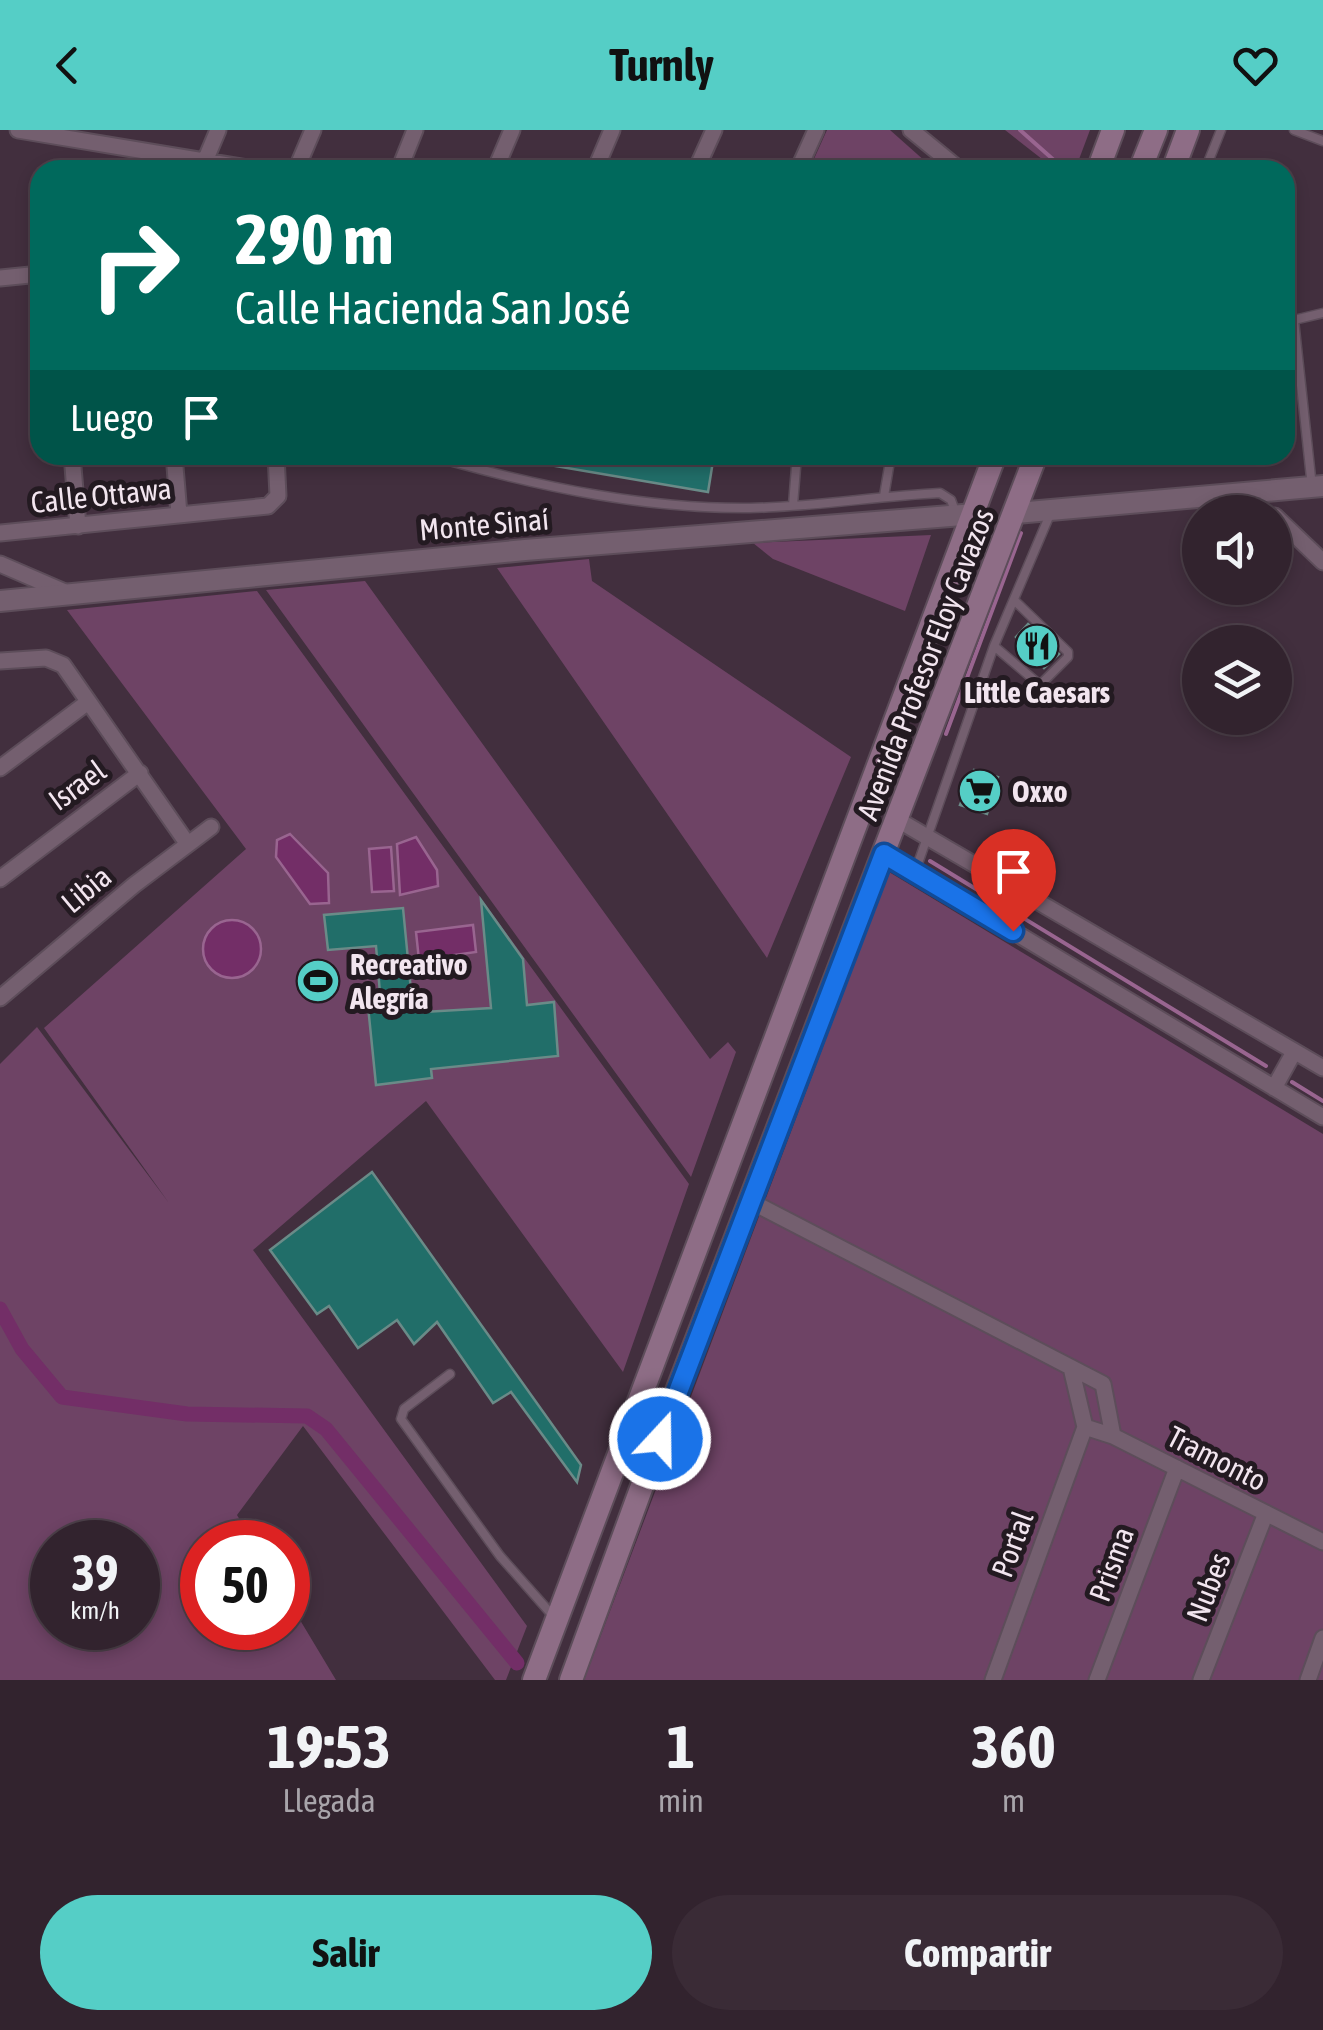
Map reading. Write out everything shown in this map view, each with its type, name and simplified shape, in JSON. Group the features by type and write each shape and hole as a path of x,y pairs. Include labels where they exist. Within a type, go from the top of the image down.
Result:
{"main road":[{"path":"1102,160 1113,130"},
{"path":"1144,160 1157,130"},
{"path":"1176,160 1188,130"},
{"name":"Avenida Profesor Eloy Cavazos","path":"534,1680 966,515 991,465"},
{"name":"Avenida Profesor Eloy Cavazos","path":"571,1680 672,1404 1032,465"},
{"path":"687,1275 683,1321 691,1331 700,1332"},
{"path":"660,1347 672,1346 680,1353 672,1404"}],"street":[{"path":"18,130 112,138 202,160"},
{"path":"206,160 218,130"},
{"path":"300,160 314,130"},
{"path":"402,160 415,130"},
{"path":"499,160 512,130"},
{"path":"599,160 612,130"},
{"path":"700,160 714,130"},
{"path":"802,160 816,130"},
{"path":"912,130 948,160"},
{"path":"0,278 30,275"},
{"path":"73,465 78,526"},
{"path":"175,465 179,514"},
{"name":"Calle Ottawa","path":"0,533 268,506 278,496 276,465"},
{"path":"1016,512 1317,486"},
{"name":"Monte Sinaí","path":"0,601 525,550 966,515"},
{"path":"1292,532 1323,562"},
{"path":"0,564 70,594"},
{"path":"0,660 46,658 63,665 187,843"},
{"path":"0,768 88,702"},
{"name":"Israel","path":"0,879 140,772"},
{"path":"898,820 1323,1068"},
{"name":"Libia","path":"0,998 211,827"},
{"path":"884,854 1323,1117"},
{"path":"1274,1088 1294,1052"},
{"path":"750,1202 1072,1372 1103,1384 1113,1436"},
{"path":"1072,1372 1085,1428"},
{"name":"Tramonto","path":"1085,1428 1113,1436 1323,1542"},
{"name":"Portal","path":"993,1680 1085,1428"},
{"name":"Prisma","path":"1097,1680 1176,1468"},
{"name":"Nubes","path":"1202,1680 1266,1513"},
{"path":"1308,1680 1323,1638"}],"lane":[{"path":"1209,160 1221,130"},
{"path":"1294,130 1323,140"},
{"path":"1295,319 1323,314"},
{"path":"1295,360 1317,486"},
{"path":"464,465 534,484 627,500 722,508 944,494 966,515"},
{"path":"793,506 797,465"},
{"path":"884,496 889,465"},
{"path":"915,872 994,646 1053,508"},
{"path":"994,646 1040,685 1068,657 1068,652 1014,600"},
{"path":"450,1374 404,1409 401,1419 500,1556 557,1620"}],"shaded area":[{"path":"827,130 890,130 924,160 814,160"},
{"path":"1005,130 1090,130 1079,160 1043,160"},
{"path":"931,535 905,611 773,559 753,543"},
{"path":"589,559 592,581 851,757 767,958 497,568"},
{"path":"365,581 710,1059 728,1042 736,1052 691,1177 266,590"},
{"name":"Recreativo Alegría","path":"257,591 689,1184 623,1372 426,1101 253,1250 527,1626 506,1680 495,1680 303,1426 237,1515 240,1520 180,1520 180,1650 310,1650 310,1637 336,1680 0,1680 0,1064 37,1027 169,1203 44,1028 246,849 67,610"},
{"path":"290,834 328,873 329,903 310,904 276,857 277,840"},
{"path":"416,837 437,870 438,886 400,895 397,844"},
{"path":"391,847 394,891 372,892 369,849"},
{"path":"889,872 1323,1134 1323,1680 584,1680"},
{"path":"232,920 252,929 261,949 252,969 232,978 212,969 203,949 212,929"},
{"path":"473,925 476,952 419,960 416,932"}],"building":[{"path":"549,465 712,465 708,492"},
{"name":"Little Caesars","path":"1028,624 1059,654 1044,668 1016,637"},
{"name":"Oxxo","path":"974,770 998,777 987,814 960,805"},
{"path":"481,900 523,959 527,1005 554,1002 558,1056 431,1069 432,1078 376,1085 368,1006 381,1005 376,946 328,950 324,915 403,908 412,1001 422,1000 424,1012 491,1008"},
{"path":"372,1172 581,1465 577,1482 511,1392 493,1403 437,1322 414,1344 397,1320 358,1348 329,1306 317,1314 270,1250"}],"waterway":[{"path":"1020,130 1054,160"},
{"path":"946,734 1021,533"},
{"path":"930,861 1266,1066"},
{"path":"1292,1082 1323,1101"},
{"path":"0,1309 22,1349 62,1397 187,1414 307,1416 326,1429 517,1663"}],"place":[{"name":"Little Caesars","path":"1037,646"},
{"name":"Oxxo","path":"980,791"},
{"name":"Recreativo Alegría","path":"318,981"}],"route":[{"path":"660,1439 884,854 1013,931"}]}
